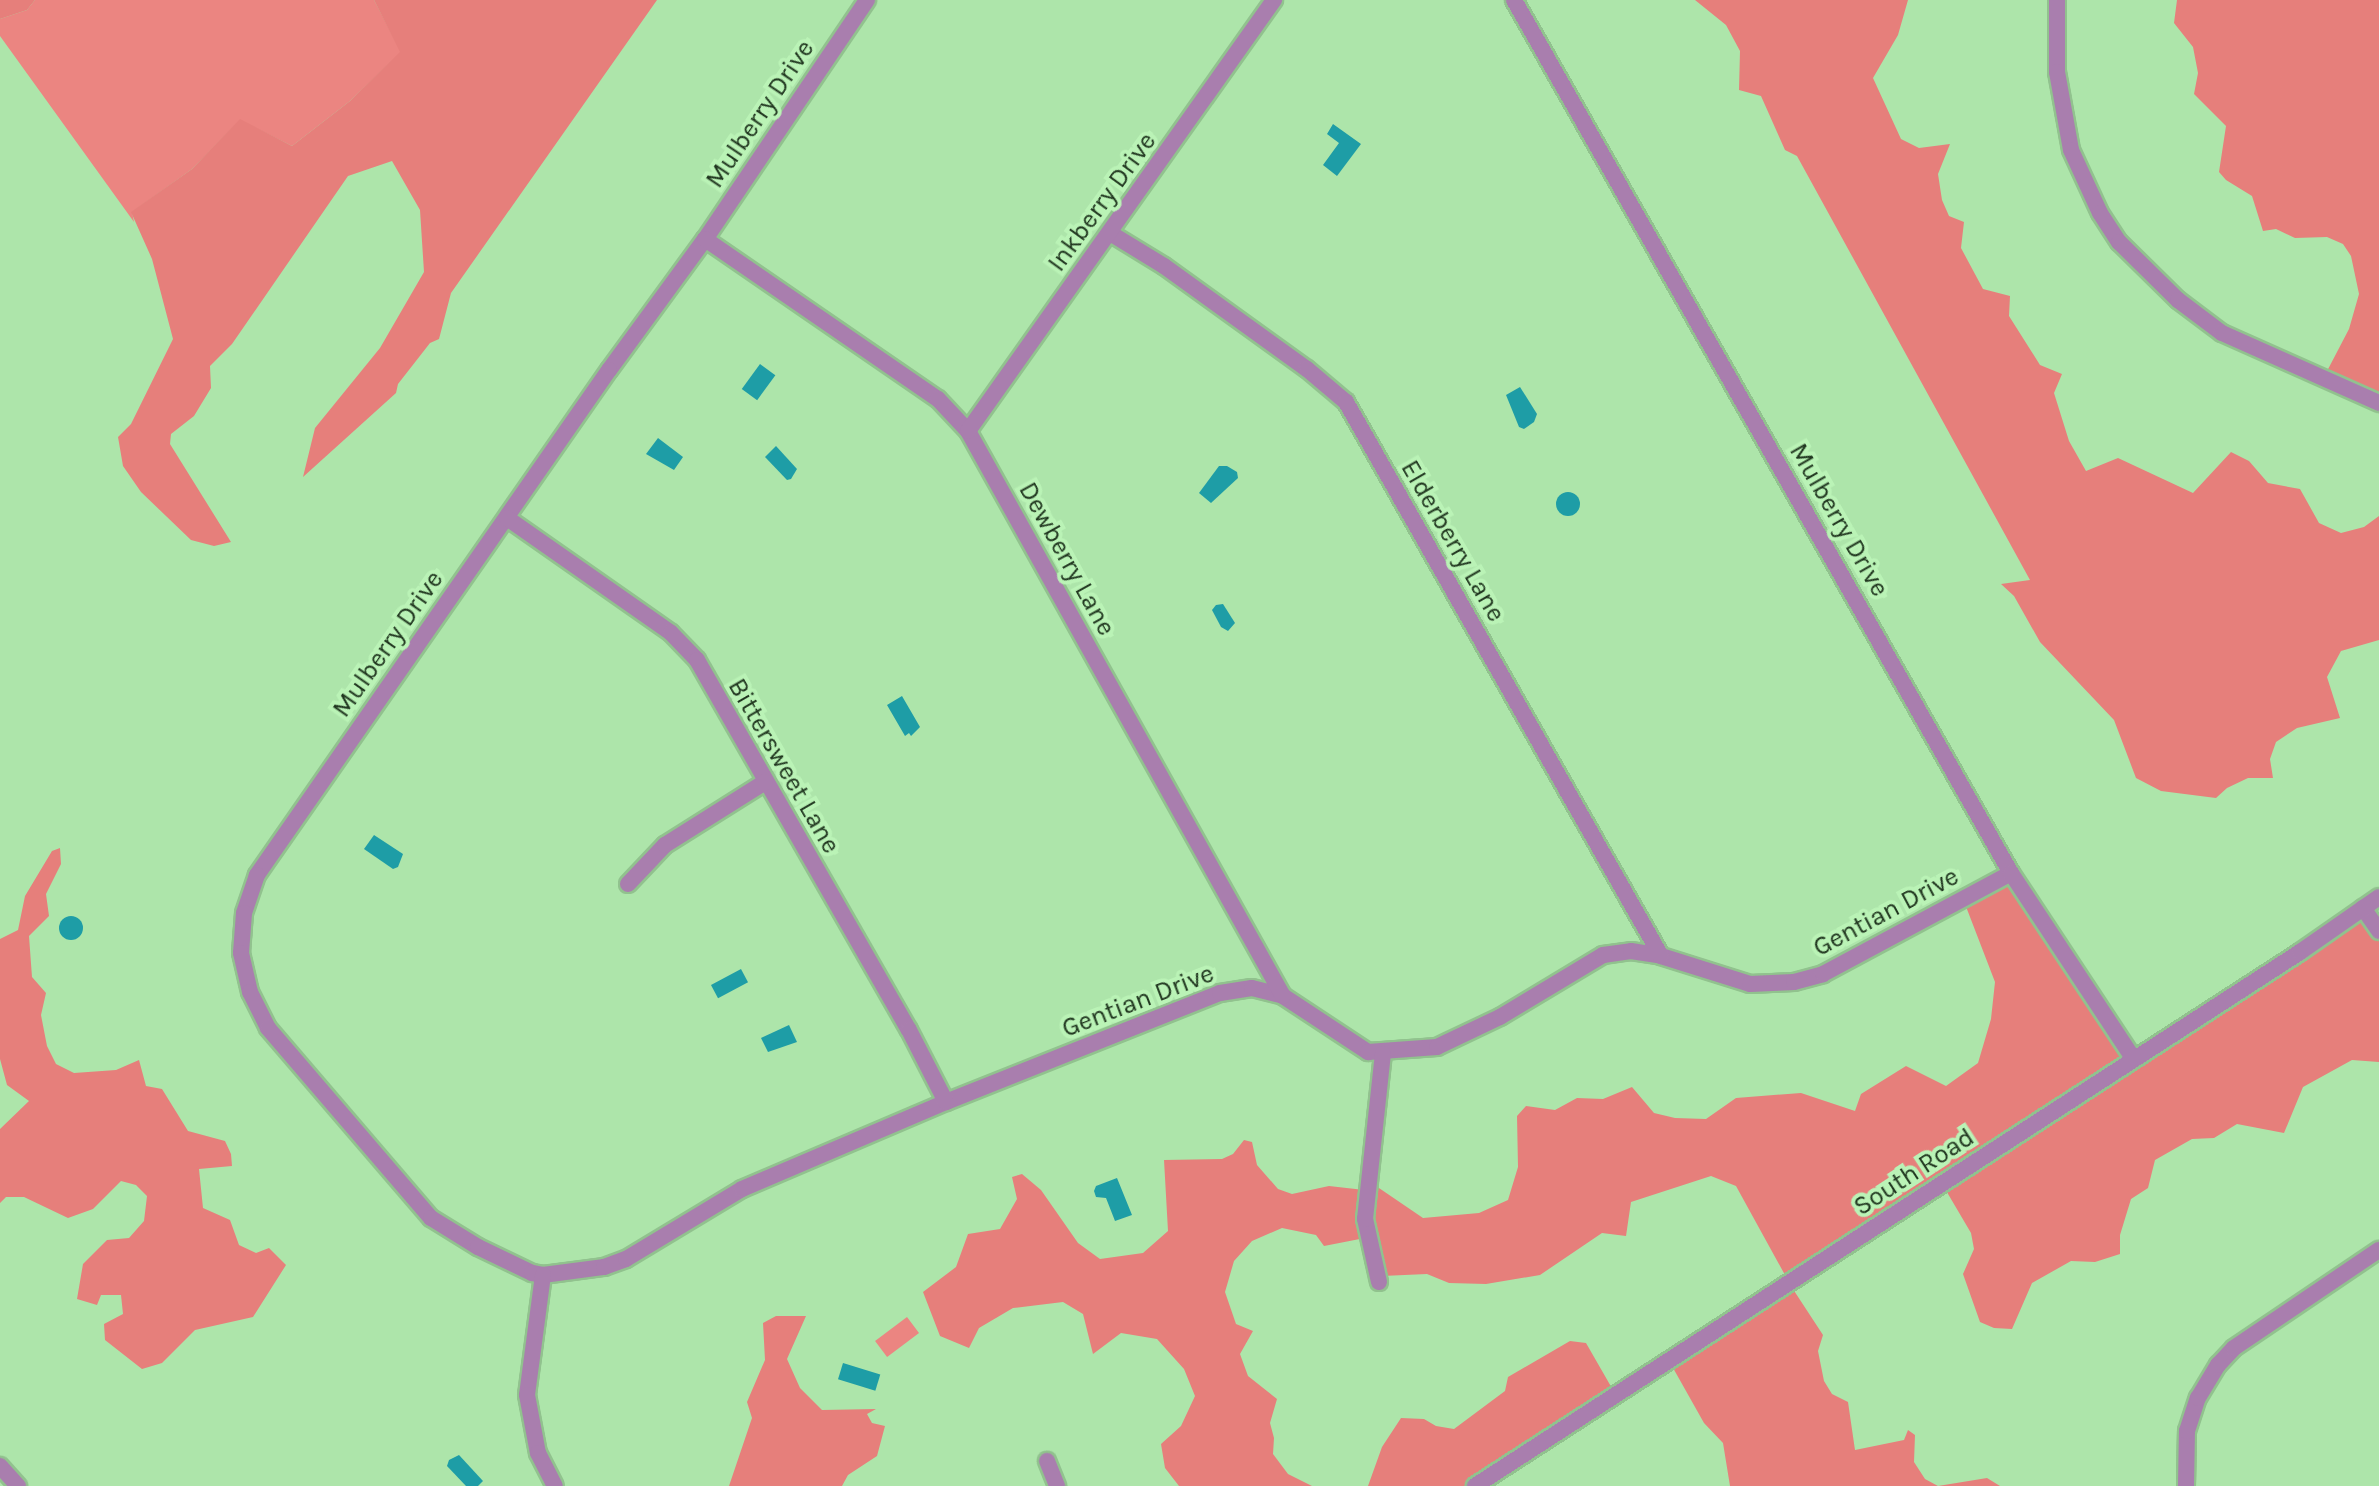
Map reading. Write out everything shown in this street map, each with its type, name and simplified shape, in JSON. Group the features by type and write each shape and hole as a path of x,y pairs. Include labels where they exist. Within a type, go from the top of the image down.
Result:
{"street":[{"name":"Mulberry Drive","path":"543,1275 504,1261 431,1218 268,1028 250,992 241,953 244,913 257,875 705,239 867,0"},
{"name":"Inkberry Drive","path":"968,431 1274,0"},
{"name":"Mulberry Drive","path":"1514,0 2011,873 2133,1058"},
{"path":"2057,0 2057,72 2071,150 2100,213 2119,242 2178,300 2222,333 2379,403"},
{"name":"Elderberry Lane","path":"1110,233 1176,274 1317,377 1346,402 1661,956"},
{"name":"Dewberry Lane","path":"705,239 938,399 968,431 1283,996"},
{"name":"Bittersweet Lane","path":"507,518 680,642 697,660 909,1030 946,1102"},
{"path":"628,884 665,845 765,782"},
{"name":"Gentian Drive","path":"543,1275 604,1267 626,1259 742,1189 946,1102 1220,993 1252,988 1283,996 1368,1052 1383,1054 1437,1047 1462,1038 1603,955 1631,951 1661,956 1750,984 1794,982 1823,974 2011,873"},
{"name":"South Road","path":"1475,1486 2379,897"},
{"path":"2363,908 2379,931"},
{"path":"1379,1282 1365,1219 1383,1054"},
{"path":"2186,1486 2187,1431 2198,1398 2218,1365 2234,1348 2379,1250"},
{"path":"543,1275 527,1395 538,1453 555,1486"},
{"path":"1047,1461 1057,1486"},
{"path":"0,1466 18,1486"}],"shaded area":[{"path":"0,0 35,0 27,10 0,19"},
{"path":"35,0 374,0 401,52 350,101 292,146 240,120 192,169 132,212 134,222 0,36 0,19 27,10"},
{"path":"374,0 657,0 451,293 439,339 430,343 398,384 396,393 303,477 315,428 380,348 424,272 420,210 392,161 348,176 232,344 210,366 211,388 194,416 171,434 170,444 231,542 214,546 191,540 141,492 123,466 118,437 131,424 173,339 152,259 131,212 192,169 240,119 292,146 350,101 400,52"},
{"path":"1695,0 1908,0 1898,35 1873,78 1901,139 1919,148 1950,144 1938,174 1942,200 1949,216 1964,222 1961,248 1983,289 2010,296 2009,316 2040,365 2062,374 2054,393 2069,441 2086,471 2118,458 2193,493 2231,452 2249,461 2268,483 2300,489 2319,523 2341,533 2364,527 2379,516 2379,640 2341,651 2327,677 2340,718 2297,728 2276,742 2270,759 2273,778 2248,778 2227,788 2216,798 2161,791 2136,778 2114,720 2040,642 2014,596 2001,584 2030,580 1797,156 1785,150 1761,96 1739,90 1740,51 1726,25"},
{"path":"2177,0 2379,0 2379,403 2325,375 2349,329 2359,294 2351,256 2343,244 2327,237 2295,238 2276,229 2263,231 2252,196 2219,172 2226,126 2194,94 2198,73 2193,47 2174,23"},
{"path":"60,848 61,864 46,894 49,916 29,936 32,977 46,993 41,1015 47,1046 56,1064 74,1073 116,1070 139,1060 146,1086 162,1089 188,1131 225,1141 231,1154 232,1166 199,1169 203,1208 230,1220 239,1245 256,1253 269,1248 286,1265 253,1317 195,1330 162,1363 142,1369 105,1340 104,1324 123,1314 121,1295 101,1295 97,1305 77,1299 83,1264 107,1240 129,1238 144,1221 147,1196 136,1185 121,1181 93,1209 68,1218 24,1197 6,1197 0,1203 0,1129 29,1101 7,1085 0,1059 0,939 18,930 25,896 52,851"},
{"path":"2004,880 2129,1057 2360,911 2379,939 2379,1062 2352,1060 2303,1087 2284,1133 2237,1124 2214,1138 2192,1139 2155,1160 2148,1188 2131,1199 2120,1235 2120,1254 2095,1262 2071,1261 2032,1283 2012,1329 1994,1328 1980,1322 1963,1274 1974,1249 1971,1233 1941,1182 1791,1277 1785,1275 1736,1186 1711,1176 1631,1202 1626,1236 1602,1233 1540,1275 1486,1284 1449,1283 1427,1274 1382,1276 1370,1237 1324,1246 1316,1235 1282,1228 1252,1241 1234,1261 1225,1292 1236,1324 1253,1331 1240,1354 1248,1376 1277,1399 1270,1423 1274,1438 1273,1454 1288,1474 1312,1486 1179,1486 1165,1468 1161,1444 1181,1426 1195,1396 1184,1369 1157,1339 1121,1333 1093,1354 1083,1314 1063,1302 1013,1308 979,1328 969,1348 940,1336 923,1292 956,1267 968,1234 1000,1229 1017,1199 1012,1177 1022,1174 1041,1190 1078,1243 1100,1259 1143,1253 1168,1231 1164,1160 1222,1159 1233,1154 1244,1140 1252,1142 1257,1165 1278,1189 1292,1194 1329,1186 1373,1191 1376,1186 1423,1218 1479,1213 1508,1200 1518,1167 1517,1116 1526,1106 1555,1110 1577,1098 1603,1099 1632,1087 1654,1113 1675,1118 1706,1119 1736,1098 1801,1093 1855,1111 1861,1094 1906,1066 1946,1086 1978,1063 1991,1019 1995,982 1965,904"},
{"path":"1787,1280 1823,1335 1818,1351 1824,1381 1832,1394 1848,1402 1855,1450 1904,1440 1908,1430 1915,1435 1914,1462 1925,1479 1938,1486 1730,1486 1723,1443 1704,1423 1668,1359"},
{"path":"776,1316 806,1316 787,1359 800,1388 822,1410 876,1409 867,1414 872,1423 885,1426 877,1456 848,1475 842,1486 729,1486 752,1418 747,1402 765,1360 763,1323"},
{"path":"907,1317 919,1333 887,1357 875,1341"},
{"path":"1570,1341 1586,1343 1613,1390 1472,1486 1368,1486 1382,1447 1401,1418 1424,1419 1436,1426 1454,1429 1505,1391 1508,1377"},
{"path":"1987,1478 2000,1486 1938,1486"}],"water":[{"path":"1333,124 1361,144 1337,176 1323,165 1339,143 1327,134"},
{"path":"760,364 775,375 757,400 742,389"},
{"path":"1520,387 1537,414 1534,422 1524,429 1519,427 1506,395"},
{"path":"658,438 683,457 674,470 646,454"},
{"path":"776,446 797,469 791,479 787,480 765,457"},
{"path":"1219,466 1227,466 1237,472 1238,478 1211,503 1199,493"},
{"path":"1568,492 1576,496 1580,504 1576,512 1568,516 1560,512 1556,504 1560,496"},
{"path":"1223,604 1235,623 1228,631 1221,627 1212,610 1216,605"},
{"path":"902,696 920,727 911,736 909,733 905,736 887,705"},
{"path":"374,835 403,854 398,867 393,869 364,849"},
{"path":"71,916 79,920 83,928 79,936 71,940 63,936 59,928 63,920"},
{"path":"741,969 748,982 718,998 711,985"},
{"path":"789,1025 797,1042 768,1052 761,1038"},
{"path":"1117,1178 1132,1215 1115,1221 1106,1198 1096,1197 1094,1191 1096,1186"},
{"path":"843,1363 880,1374 875,1391 838,1379"},
{"path":"459,1455 483,1481 478,1486 466,1486 447,1466 449,1460"}]}
